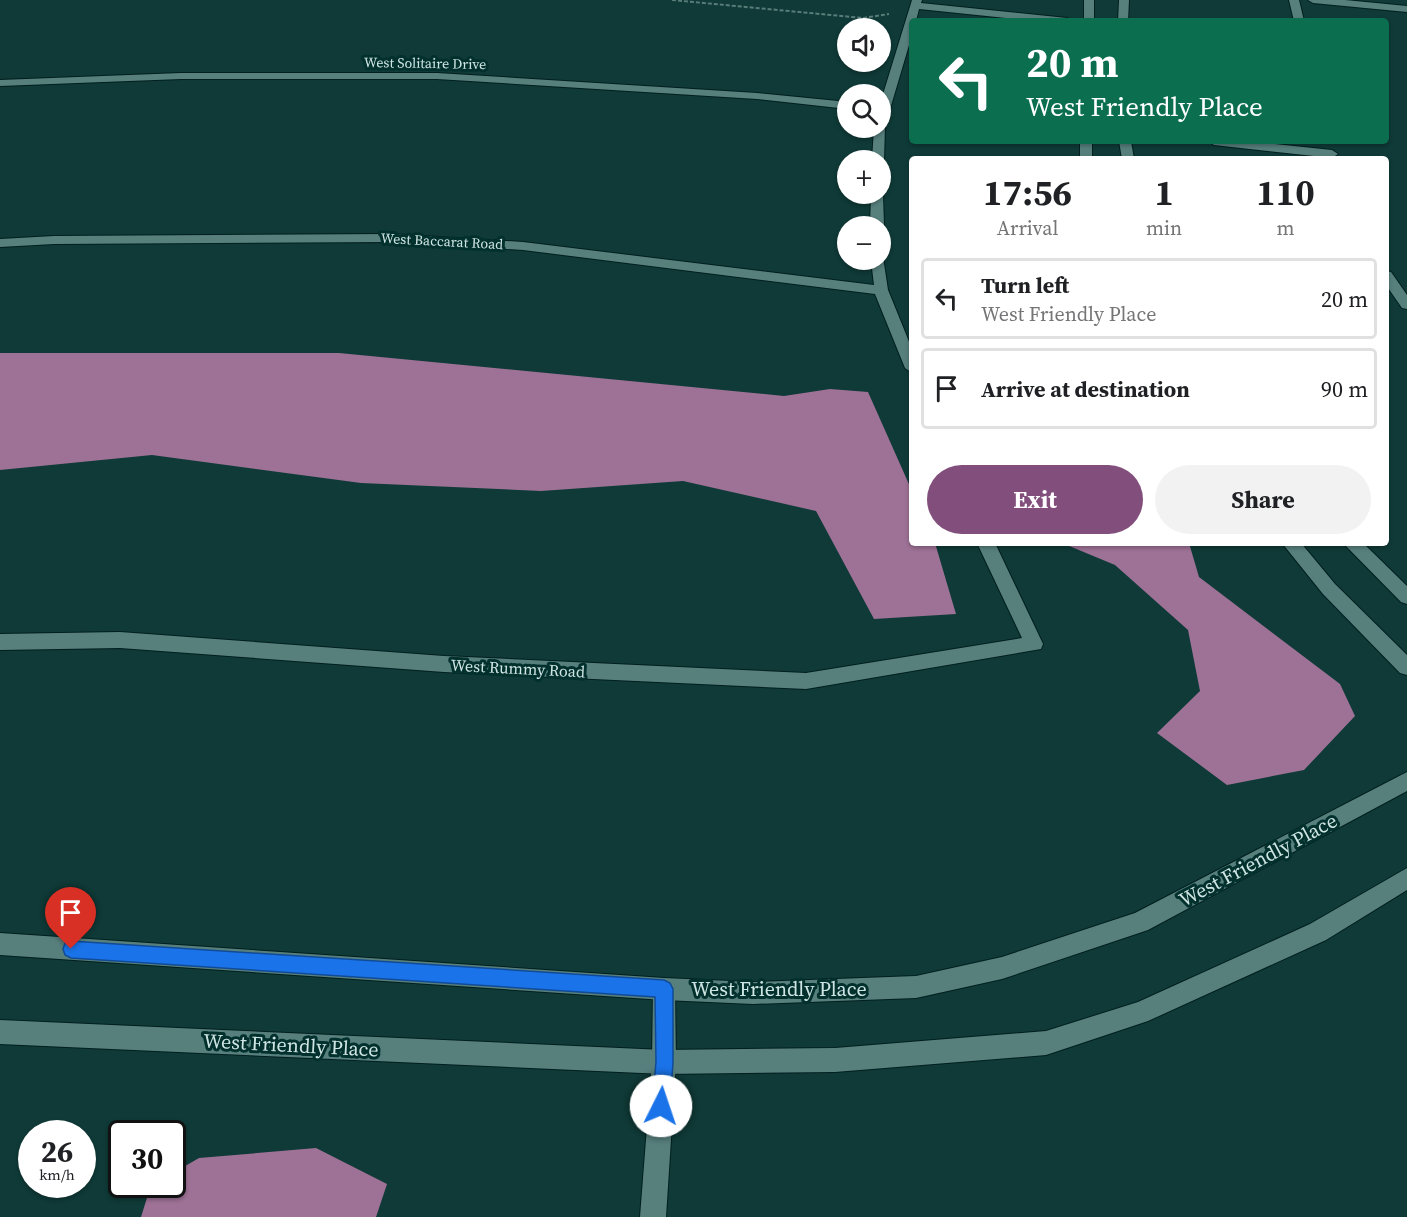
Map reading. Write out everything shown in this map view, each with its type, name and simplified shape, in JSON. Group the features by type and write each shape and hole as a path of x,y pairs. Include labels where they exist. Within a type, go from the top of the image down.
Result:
{"street":[{"path":"1089,0 1089,18"},
{"path":"1123,18 1124,0"},
{"path":"1294,0 1298,18"},
{"path":"1313,0 1407,9"},
{"path":"915,7 1034,18"},
{"path":"891,84 909,26"},
{"name":"West Solitaire Drive","path":"0,83 181,76 437,76 757,96 837,105"},
{"path":"1236,144 1325,156"},
{"name":"West Baccarat Road","path":"0,243 54,240 390,238 523,246 881,290"},
{"path":"879,270 881,290 909,360"},
{"path":"1389,279 1407,305"},
{"name":"West Rummy Road","path":"0,642 120,640 444,664 806,681 1034,644 987,546"},
{"path":"1293,546 1329,589 1407,667"},
{"path":"1355,546 1407,597"},
{"name":"West Friendly Place","path":"0,944 664,989 753,993 916,987 1002,968 1140,922 1407,781"},
{"name":"West Friendly Place","path":"0,1032 664,1062 835,1060 1046,1043 1140,1013 1318,932 1407,878"},
{"path":"653,1217 664,1062 664,989"}],"path":[{"path":"672,0 863,18 915,7"}],"shaded area":[{"path":"0,353 339,353 784,396 830,389 868,392 909,484 909,546 936,546 956,614 874,619 816,511 683,481 541,491 361,483 152,455 0,470"},
{"path":"1069,546 1190,546 1199,577 1340,684 1355,716 1304,770 1227,785 1157,733 1200,691 1188,630 1115,565"},
{"path":"316,1148 387,1184 376,1217 141,1217 147,1198 186,1198 186,1166 199,1158"}],"route":[{"path":"71,949 664,989 664,1062 661,1106"}]}
